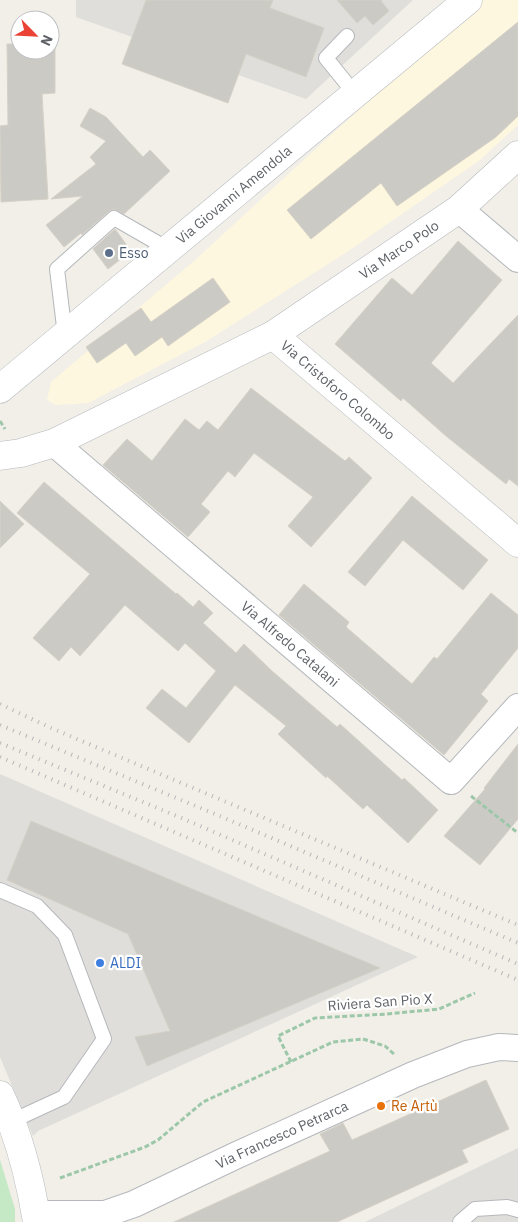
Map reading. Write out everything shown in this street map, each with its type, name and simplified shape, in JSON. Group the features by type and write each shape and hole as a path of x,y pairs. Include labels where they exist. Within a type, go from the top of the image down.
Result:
{"street":[{"name":"Via Giovanni Amendola","path":"0,389 468,0"},
{"name":"Via Marco Polo","path":"273,335 459,209 518,155"},
{"path":"459,209 518,259"},
{"name":"Via Cristoforo Colombo","path":"0,456 21,453 54,443 273,335 518,543"},
{"name":"Via Alfredo Catalani","path":"54,443 451,781"},
{"path":"451,781 518,707"},
{"name":"Via Francesco Petrarca","path":"42,1213 105,1214 134,1204 237,1154 413,1075 467,1054 499,1047 518,1048"},
{"path":"0,1095 12,1121 42,1213"}],"lane":[{"path":"347,36 326,58 355,94"},
{"path":"65,335 57,269 114,218 168,249"},
{"path":"0,890 37,906 65,935 104,1039 64,1097 12,1121"},
{"path":"460,1222 475,1208 507,1206 518,1210"}],"path":[{"path":"451,781 518,833"},
{"name":"Riviera San Pio X","path":"291,1062 278,1036 315,1018 439,1009 475,993"},
{"path":"60,1178 145,1147 158,1140 203,1102 333,1042 363,1039 385,1046 413,1075"}],"shaded area":[{"path":"76,0 413,0 306,99 76,17"},
{"path":"478,0 518,0 518,125 480,160 344,254 205,342 88,403 56,405 47,400 51,382 194,261"},
{"path":"0,774 418,957 38,1131 33,1136 0,1057"},
{"path":"518,1148 518,1222 365,1222"}],"green space":[{"path":"0,1160 15,1209 15,1222 0,1222"}],"building":[{"path":"146,0 273,0 270,8 324,28 306,77 246,54 228,103 122,64"},
{"path":"337,0 382,0 389,11 373,25 365,16 357,23"},
{"path":"518,22 518,116 496,137 397,206 381,183 311,239 287,210"},
{"path":"7,44 10,44 10,60 55,60 55,93 42,94 48,199 1,202 0,126 8,125"},
{"path":"90,108 106,117 143,157 150,150 170,171 124,214 114,209 109,211 82,235 81,233 64,247 46,225 83,196 51,199 96,164 90,157 106,141 80,126"},
{"path":"115,229 131,251 108,269 93,249"},
{"path":"458,241 502,280 431,363 453,383 518,315 518,486 509,479 506,484 446,436 403,398 401,401 335,344 392,278 412,295"},
{"path":"213,278 230,302 168,346 162,337 135,356 126,343 97,363 86,347 141,308 151,322"},
{"path":"251,388 345,461 349,457 372,478 311,547 288,526 313,497 254,453 235,477 228,471 201,504 210,512 188,537 103,465 127,439 152,461 185,419 199,430 207,421 218,430"},
{"path":"44,482 193,607 199,600 213,613 203,623 236,653 244,644 272,671 337,727 340,724 402,780 404,778 438,810 408,843 367,805 363,809 327,776 326,778 278,734 286,726 235,685 189,743 146,708 162,689 186,708 216,671 185,643 178,651 125,605 80,656 71,647 59,661 33,638 90,574 17,513"},
{"path":"412,496 488,560 463,590 403,540 365,586 348,572"},
{"path":"0,501 24,524 0,548"},
{"path":"304,584 349,622 346,627 412,684 434,657 437,659 491,593 518,615 518,648 481,694 488,701 444,755 279,615"},
{"path":"518,744 518,819 480,865 444,836 485,789"},
{"path":"31,821 380,968 147,1066 135,1037 170,1031 128,934 7,880"},
{"path":"486,1080 509,1129 462,1150 468,1162 337,1222 174,1222 330,1151 320,1134 343,1123 352,1140"}],"railway":[{"path":"0,704 51,728 518,925"},
{"path":"0,725 518,943"},
{"path":"0,743 184,819 518,964"},
{"path":"0,757 518,980"}],"place":[{"name":"Esso","path":"109,253"},
{"name":"ALDI","path":"100,963"},
{"name":"Re Artù","path":"381,1106"}]}
